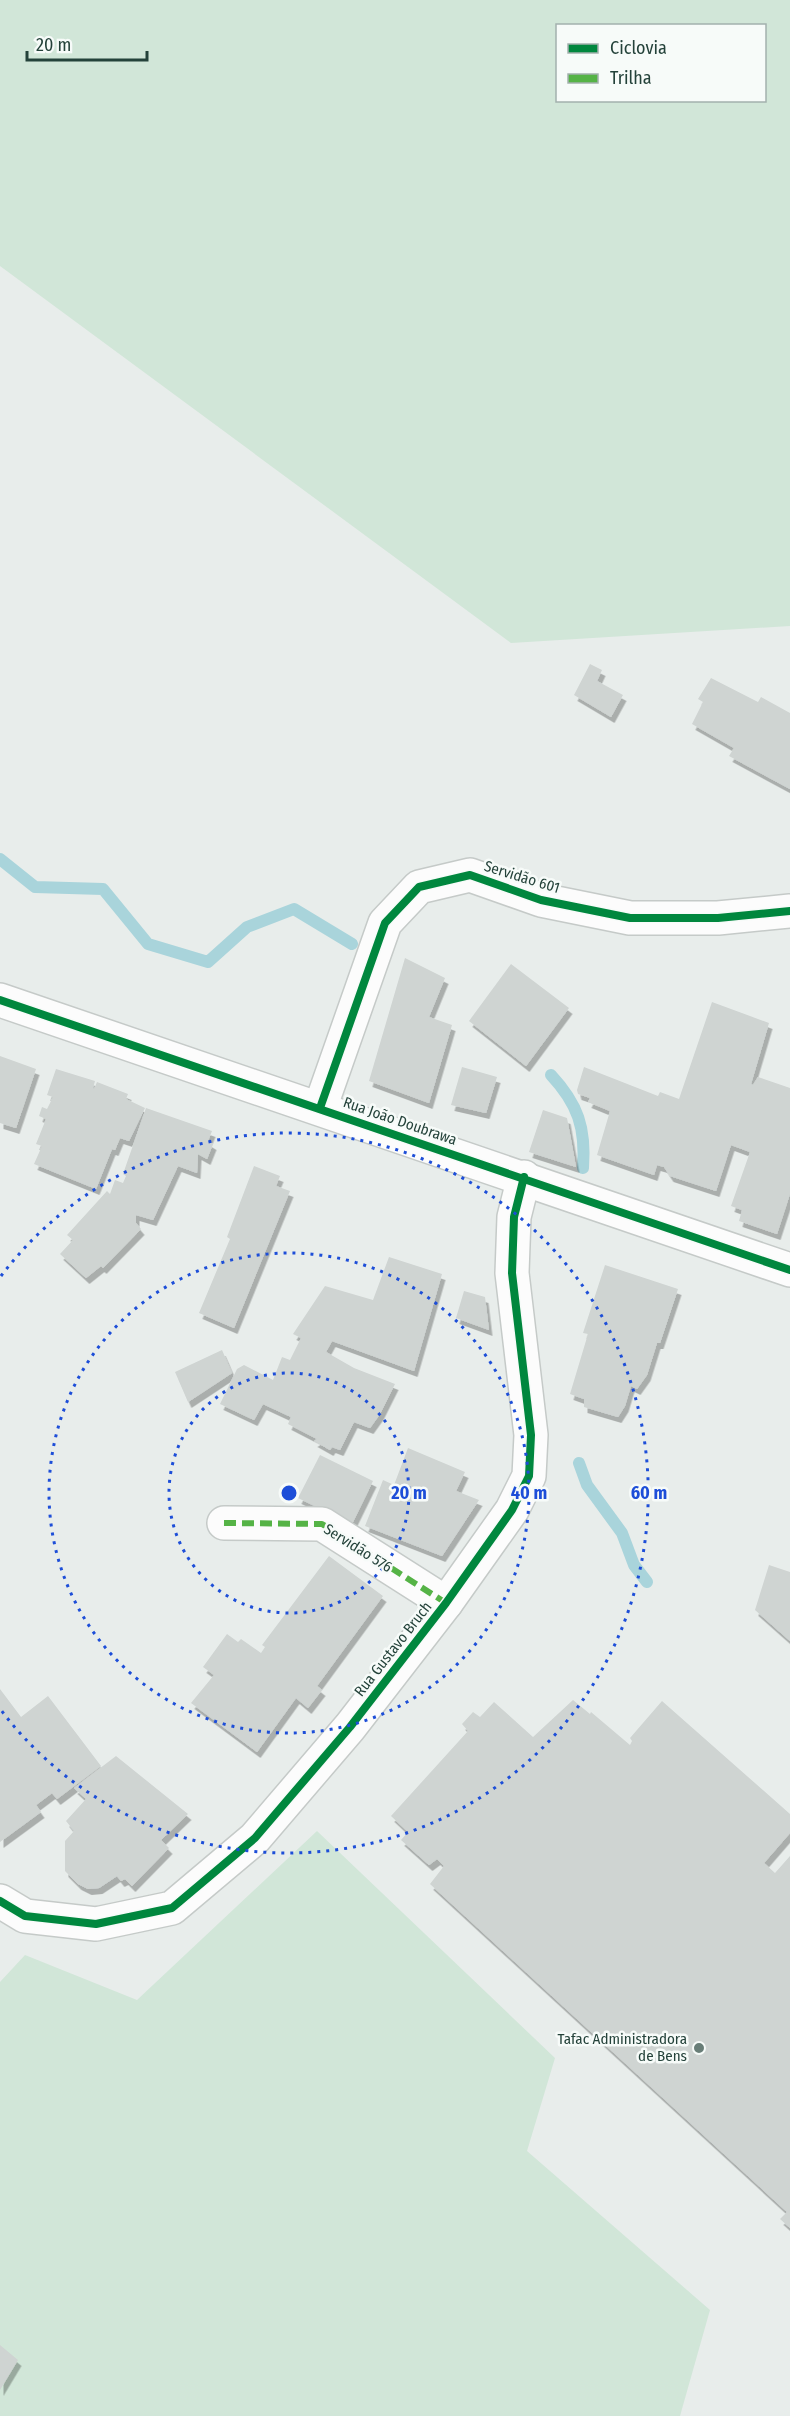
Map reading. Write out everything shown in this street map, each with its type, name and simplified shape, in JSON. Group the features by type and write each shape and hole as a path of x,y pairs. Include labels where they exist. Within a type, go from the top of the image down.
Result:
{"street":[{"name":"Servidão 601","path":"320,1108 385,923 419,887 470,875 541,900 630,918 718,918 790,911"},
{"name":"Rua João Doubrawa","path":"0,1000 524,1177 790,1270"},
{"name":"Rua Gustavo Bruch","path":"0,1902 25,1916 96,1924 172,1908 255,1838 350,1727 446,1603 512,1510 529,1476 531,1435 512,1273 514,1217 524,1177"},
{"name":"Servidão 576","path":"224,1524 322,1524 446,1603"}],"green space":[{"path":"0,0 790,0 790,626 511,643 0,266"},
{"path":"317,1831 555,2058 527,2151 710,2310 680,2416 0,2416 0,1982 25,1955 137,2000"}],"building":[{"path":"590,664 602,670 597,681 623,695 611,717 574,695"},
{"path":"711,678 758,702 761,697 790,713 790,789 729,756 734,748 692,724 703,702 698,699"},
{"path":"405,958 445,978 429,1017 452,1025 429,1103 369,1081"},
{"path":"511,964 569,1008 526,1066 469,1021"},
{"path":"712,1002 769,1023 751,1084 753,1085 758,1077 790,1088 790,1194 777,1234 739,1221 742,1210 731,1206 750,1152 731,1145 716,1191 670,1176 664,1167 657,1165 654,1175 597,1155 610,1111 588,1102 590,1098 578,1094 577,1090 584,1067 658,1096 660,1092 679,1099"},
{"path":"0,1056 36,1069 16,1128 0,1123"},
{"path":"462,1067 497,1077 486,1113 451,1105"},
{"path":"56,1069 95,1081 94,1089 97,1082 128,1094 126,1099 145,1108 129,1141 120,1138 115,1150 112,1149 96,1189 34,1164 42,1146 36,1144 46,1119 39,1116 42,1107 47,1109 53,1097 47,1095"},
{"path":"146,1108 212,1131 208,1141 213,1144 207,1159 198,1154 197,1173 178,1166 153,1220 136,1215 136,1223 141,1229 103,1268 101,1266 86,1278 60,1254 73,1240 67,1235 107,1191 110,1194 115,1180 123,1183 126,1176 123,1174"},
{"path":"543,1110 567,1118 576,1167 529,1152"},
{"path":"254,1166 280,1176 276,1186 290,1191 234,1328 199,1313 230,1239 227,1237"},
{"path":"389,1257 442,1274 414,1371 332,1341 326,1352 354,1368 395,1384 370,1428 354,1422 340,1450 332,1447 330,1450 314,1441 317,1439 288,1424 291,1417 263,1404 254,1420 220,1404 237,1369 244,1365 273,1380 282,1357 290,1360 301,1338 293,1334 325,1286 373,1300"},
{"path":"605,1265 678,1289 647,1375 637,1389 631,1386 625,1406 618,1417 584,1407 584,1399 570,1394 588,1334 583,1333"},
{"path":"464,1291 485,1297 489,1330 456,1318"},
{"path":"222,1350 232,1373 188,1402 175,1372"},
{"path":"408,1448 465,1472 456,1491 479,1500 442,1556 365,1526 383,1480 394,1485"},
{"path":"320,1455 373,1481 352,1524 298,1498"},
{"path":"329,1556 383,1596 317,1686 322,1690 308,1708 296,1698 257,1752 191,1703 214,1675 203,1667 227,1634 238,1642 241,1639 261,1653 265,1647 262,1645"},
{"path":"769,1565 790,1572 790,1641 755,1610"},
{"path":"0,1689 21,1717 48,1696 101,1766 57,1799 52,1793 36,1805 41,1812 0,1842"},
{"name":"Tafac Administradora de Bens","path":"573,1700 630,1745 632,1741 630,1738 662,1701 790,1814 790,1833 764,1863 775,1873 790,1856 790,2228 780,2219 787,2212 430,1884 444,1866 437,1859 429,1865 401,1840 408,1832 391,1816 468,1731 462,1724 473,1712 480,1717 494,1702 533,1737"},
{"path":"116,1756 188,1814 161,1840 169,1848 132,1886 125,1879 121,1881 117,1876 99,1888 88,1889 78,1884 65,1871 65,1841 74,1831 66,1821 86,1799 74,1788"},
{"path":"0,2345 18,2360 0,2390"}],"waterway":[{"path":"0,859 35,887 103,889 148,944 208,962 247,927 294,909 352,944"},
{"path":"551,1075 568,1096 578,1117 583,1141 583,1168"},
{"path":"579,1463 587,1485 622,1533 634,1565 647,1582"}],"marked path":[{"path":"224,1523 322,1524 446,1603"}],"cycle path":[{"path":"320,1108 385,923 419,887 470,875 541,900 630,918 718,918 790,911"},
{"path":"0,1000 790,1270"},
{"path":"0,1901 25,1916 96,1924 172,1908 255,1838 350,1727 446,1603 512,1510 529,1476 531,1435 512,1273 514,1217 524,1177"}],"place":[{"name":"Tafac Administradora de Bens","path":"699,2048"}]}
